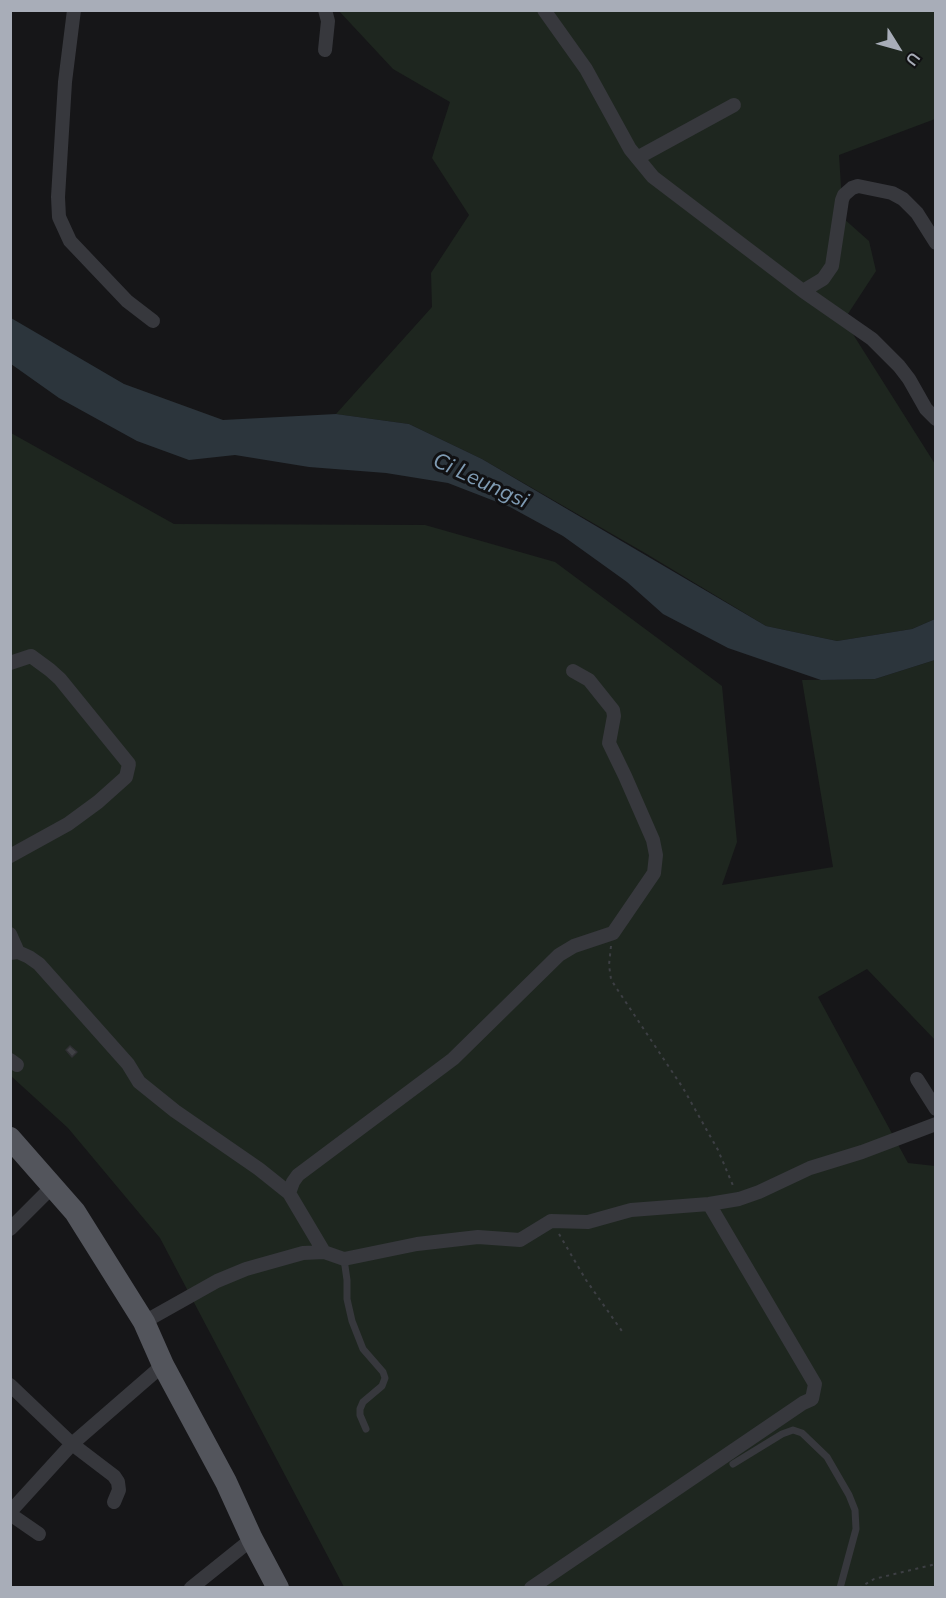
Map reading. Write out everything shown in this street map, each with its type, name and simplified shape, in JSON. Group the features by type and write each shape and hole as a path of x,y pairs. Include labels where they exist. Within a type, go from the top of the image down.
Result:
{"main road":[{"path":"10,1138 75,1212 144,1322 278,1587"}],"street":[{"path":"74,10 65,82 58,196 59,217 70,242 127,301 153,321"},
{"path":"325,10 328,21 325,50"},
{"path":"544,10 586,69 637,158 653,177 804,291 858,328 888,353 909,379 921,402 936,419"},
{"path":"637,158 734,105"},
{"path":"804,291 823,279 832,266 842,200 852,188 858,186 892,193 903,199 917,213 936,243"},
{"path":"10,663 31,656 50,670 60,679 129,764 126,777 98,802 68,824 10,856"},
{"path":"289,1193 298,1175 453,1059 559,955 574,946 613,933 654,873 656,855 646,824 609,743 613,710 589,680 573,671"},
{"path":"10,934 14,953 39,964 97,1032 128,1064 139,1082 175,1111 259,1169 289,1193 324,1252"},
{"path":"917,1079 936,1109"},
{"path":"144,1322 217,1281 246,1269 303,1253 324,1252 344,1259 417,1244 478,1237 520,1240 551,1221 588,1222 631,1210 709,1204 739,1199 759,1192 810,1167 862,1152 936,1124"},
{"path":"10,1229 53,1186"},
{"path":"531,1587 812,1399 815,1384 709,1204"},
{"path":"39,1534 10,1513 72,1444 164,1365"},
{"path":"10,1385 72,1444 118,1482 119,1490 114,1502"},
{"path":"191,1587 252,1539"}],"lane":[{"path":"344,1259 347,1299 352,1320 363,1349 383,1372 385,1378 382,1386 363,1402 360,1409 366,1429"},
{"path":"733,1464 782,1434 793,1430 802,1433 827,1457 855,1510 856,1529 840,1587"}],"path":[{"path":"613,933 609,965 611,979 683,1088 718,1150 739,1199"},
{"path":"551,1221 586,1280 624,1334"},
{"path":"859,1587 874,1579 936,1564"}],"shaded area":[{"path":"339,11 935,11 935,119 839,155 843,218 869,241 876,271 844,320 935,464 935,619 912,629 837,641 766,626 482,459 409,424 336,414 432,307 431,273 469,215 432,158 450,102 393,69"},
{"path":"11,433 174,524 425,525 555,562 722,686 737,842 722,885 833,867 802,680 875,679 935,660 935,1040 867,969 818,997 908,1163 935,1166 935,1587 344,1587 160,1238 68,1128 11,1076"}],"water":[{"name":"Ci Leungsi","path":"11,318 124,384 223,420 336,414 409,424 482,459 766,626 837,641 912,629 935,619 935,660 875,679 821,680 728,648 663,614 627,582 563,536 510,507 448,483 386,473 309,467 235,455 189,460 137,441 59,398 11,364"}],"building":[{"path":"70,1046 77,1052 72,1057 66,1050"}]}
